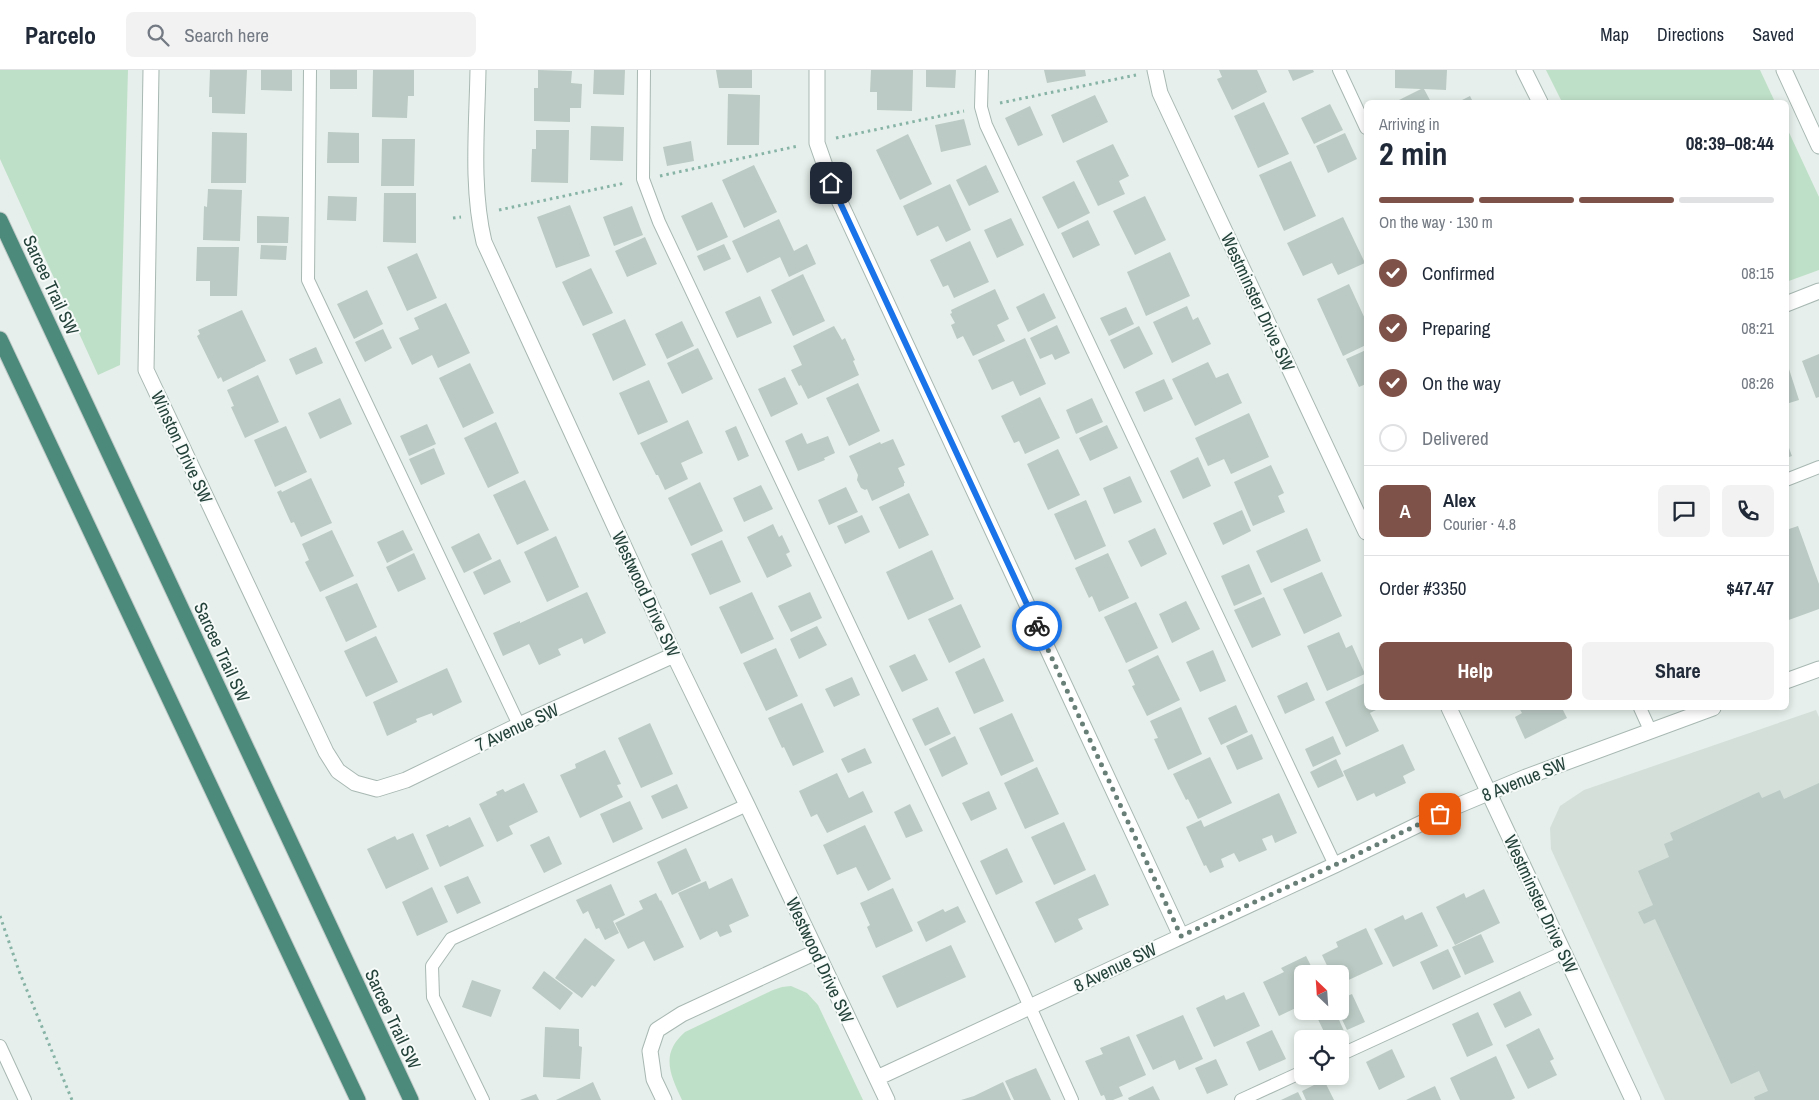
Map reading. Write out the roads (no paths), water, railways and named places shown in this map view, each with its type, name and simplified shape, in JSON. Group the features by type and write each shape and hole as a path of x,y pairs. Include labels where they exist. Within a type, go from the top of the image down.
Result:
{"highway":[{"name":"Sarcee Trail SW","path":"0,220 411,1100"},
{"path":"0,339 358,1100"}],"street":[{"name":"Winston Drive SW","path":"151,70 146,370 326,752 338,771 359,784"},
{"name":"Westwood Drive SW","path":"478,70 477,173 479,220 484,242 674,655 747,804 887,1100"},
{"path":"817,70 817,143 831,183 1181,936"},
{"name":"Westminster Drive SW","path":"1155,70 1160,93 1364,528"},
{"path":"1524,70 1539,100"},
{"path":"1784,70 1819,146"},
{"path":"1789,303 1819,291"},
{"name":"7 Avenue SW","path":"359,784 377,789 406,780 519,725 674,655"},
{"path":"1789,680 1819,669"},
{"name":"Westminster Drive SW","path":"1450,710 1632,1100"},
{"name":"8 Avenue SW","path":"877,1078 1335,865 1457,806 1650,730 1707,710"},
{"path":"664,1100 654,1079 650,1051 657,1030 682,1014 816,952"}],"lane":[{"path":"310,70 308,280 519,725"},
{"path":"644,70 643,180 659,222 1072,1100"},
{"path":"982,70 981,107 986,125 1335,865"},
{"path":"1339,70 1364,124"},
{"path":"1789,479 1819,467"},
{"path":"1641,710 1650,730"},
{"path":"483,1100 434,997 432,966 451,940 747,804"},
{"path":"1349,1051 1564,952"},
{"path":"0,1046 25,1100"},
{"path":"1241,1100 1294,1076"}]}
